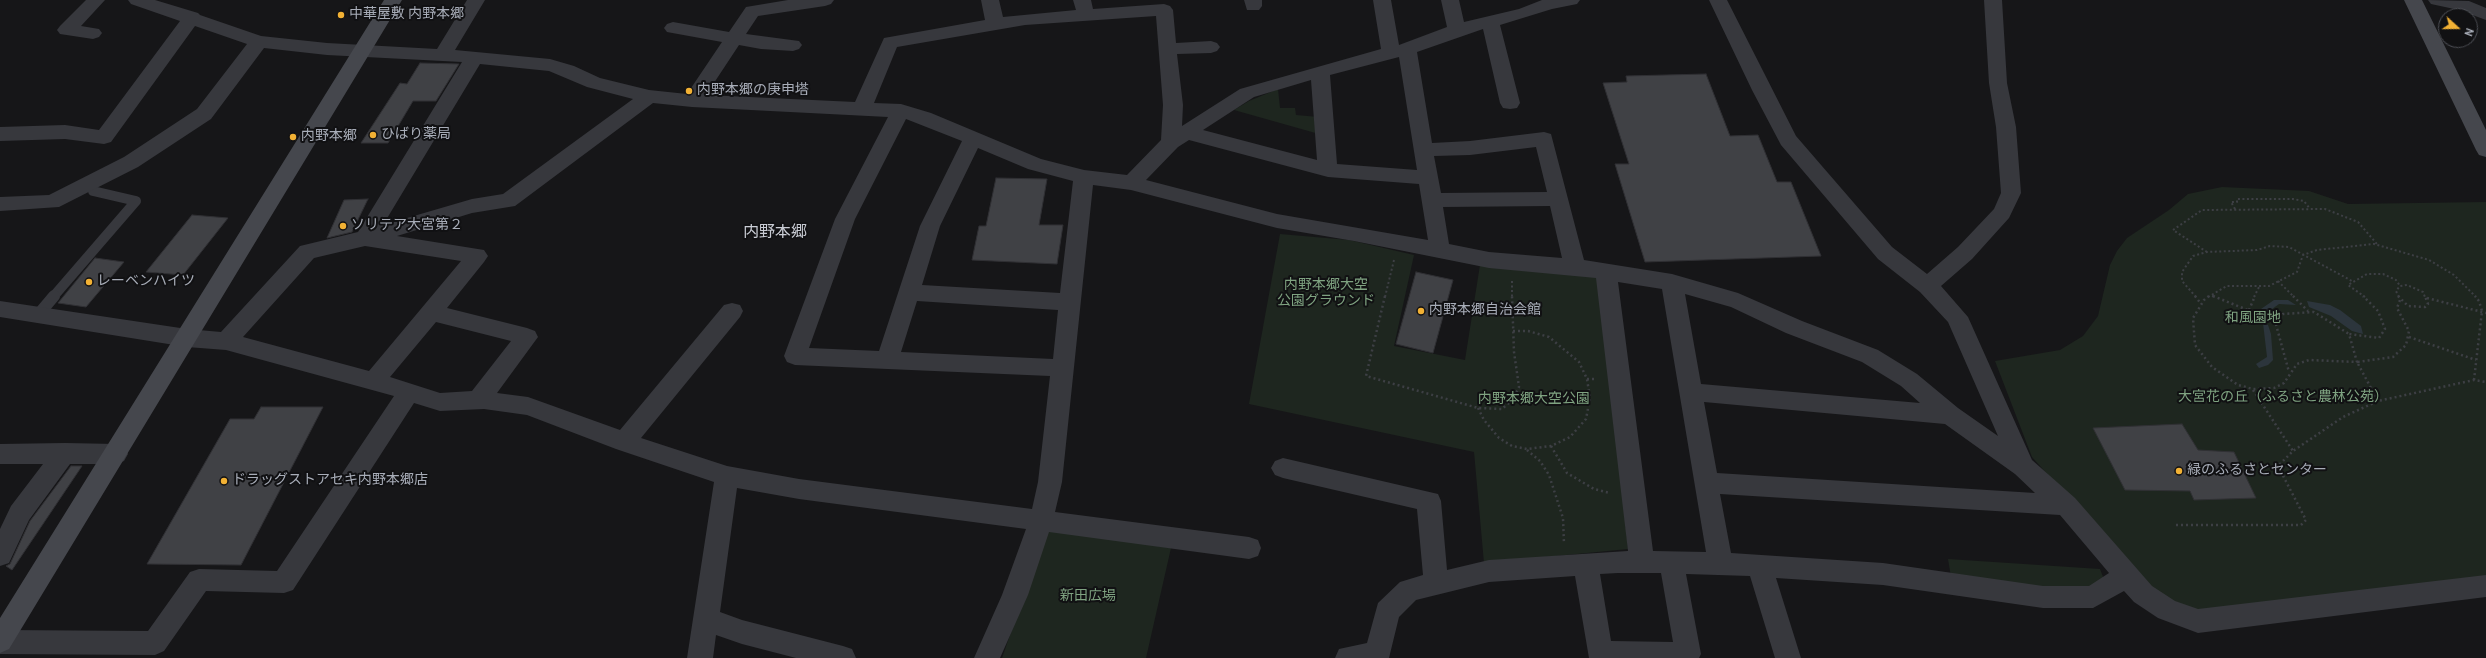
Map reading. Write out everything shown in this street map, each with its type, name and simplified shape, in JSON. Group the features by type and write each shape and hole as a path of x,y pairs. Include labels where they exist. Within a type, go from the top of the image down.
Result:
{"street":[{"path":"93,33 66,30 96,0"},
{"path":"137,0 192,17 259,42 362,51 475,57 550,65 567,70 594,83 649,96 692,101 901,111 924,118 1035,164 1084,177 1131,183 1277,221 1398,241 1440,251 1512,263 1575,267 1672,282 1738,301 1794,327 1870,356 1909,380 1950,415 2023,467 2066,505 2143,594 2167,610 2198,621 2486,586"},
{"path":"0,641 393,0"},
{"path":"443,55 476,0"},
{"path":"692,101 752,11 825,0"},
{"path":"990,0 995,24"},
{"path":"1382,0 1399,51 1423,150 1429,178 1440,251"},
{"path":"1450,0 1457,30"},
{"path":"1131,183 1178,137 1247,93 1320,71 1399,51 1457,30 1490,22 1523,6 1571,0"},
{"path":"1718,0 1734,30 1761,90 1788,140 1885,253 1928,286 1957,316 2023,467"},
{"path":"1928,286 1965,253 1997,218 2002,212 2011,193 2006,127 1998,83 1994,0"},
{"path":"2413,0 2486,150"},
{"path":"2436,0 2464,6 2486,14"},
{"path":"862,109 890,42 995,24 1052,8 1168,5 1167,49 1178,137"},
{"path":"0,134 66,132 104,137 192,17"},
{"path":"1490,22 1510,103"},
{"path":"673,28 734,39 793,45"},
{"path":"0,221 8,204 52,202 87,186 131,162 204,114 259,42"},
{"path":"1167,49 1211,47"},
{"path":"365,238 475,57"},
{"path":"1320,71 1328,170"},
{"path":"226,341 307,252 365,238 433,216 472,206 508,201 649,96"},
{"path":"901,111 845,219 795,356 1062,368"},
{"path":"1178,137 1328,170 1429,178"},
{"path":"886,360 930,226 973,139"},
{"path":"1423,150 1470,148 1544,139 1575,267"},
{"path":"987,658 1015,595 1041,521 1050,482 1084,177"},
{"path":"1432,200 1558,199"},
{"path":"365,238 477,256 374,381"},
{"path":"1606,271 1642,562"},
{"path":"1672,282 1720,563"},
{"path":"909,292 1070,302"},
{"path":"0,309 187,338 226,341 374,381 440,402 478,401 528,406 624,442 727,476 799,489 1249,548"},
{"path":"624,442 732,311"},
{"path":"431,312 527,337 478,401"},
{"path":"0,641 155,643 199,580 284,582 409,392"},
{"path":"1691,392 1950,415"},
{"path":"0,555 20,513 65,453"},
{"path":"0,454 116,454"},
{"path":"1282,468 1429,502 1436,584"},
{"path":"700,658 727,476"},
{"path":"1706,483 2066,505"},
{"path":"1348,658 1378,654 1387,611 1409,590 1489,571 1642,562 1720,563 1883,574 2043,597 2093,597 2128,575"},
{"path":"1586,565 1600,653 1688,654 1672,563"},
{"path":"1758,565 1788,658"},
{"path":"706,619 715,624 742,632 843,658"}],"lane":[{"path":"38,315 136,201 93,191"}],"path":[{"path":"2235,210 2231,202 2237,202 2237,199 2293,199 2296,201 2304,201 2310,209"},
{"path":"2207,252 2173,230 2202,210 2325,209 2358,222 2378,245"},
{"path":"1398,241 1366,376 1478,408 1502,409 1513,399 1519,387 1515,368 1512,263"},
{"path":"2275,321 2289,377 2284,383 2274,388 2253,389 2238,385 2212,367 2195,345 2193,318 2201,304 2227,286 2269,286 2298,272 2298,264 2303,255 2344,245 2378,245 2429,260 2454,275 2479,301 2484,312 2474,380"},
{"path":"2201,304 2182,281 2182,272 2193,256 2207,252 2257,250 2270,246 2289,247 2352,281"},
{"path":"2275,321 2283,314 2308,312 2326,317 2349,334 2379,338 2385,329 2373,304 2348,285 2352,281 2367,274 2383,274 2396,280 2400,286"},
{"path":"2278,281 2308,312"},
{"path":"2427,298 2428,304 2425,307 2417,308 2400,300 2396,291 2400,286 2407,285 2416,288 2427,298 2484,312"},
{"path":"2249,310 2259,287"},
{"path":"2212,296 2275,321"},
{"path":"2289,373 2297,364 2309,360 2376,362 2393,357 2406,345 2409,337 2407,325 2397,308 2400,300"},
{"path":"1478,408 1484,420 1499,438 1512,446 1527,450 1551,446 1570,437 1586,419 1590,398 1587,379 1579,362 1564,346 1549,337 1528,331 1513,331"},
{"path":"2349,334 2357,362 2378,401"},
{"path":"2409,337 2476,360"},
{"path":"2176,525 2301,525 2306,520 2278,466 2293,451 2343,416 2378,401 2474,380 2486,382"},
{"path":"2253,389 2293,451"},
{"path":"1551,446 1554,454 1564,468 1578,481 1594,489 1634,497"},
{"path":"1527,450 1540,461 1549,475 1563,518 1564,545 1561,566"}],"green space":[{"path":"1278,89 1280,108 1295,108 1296,115 1319,117 1319,134 1234,110 1249,101"},
{"name":"大宮花の丘（ふるさと農林公苑）","path":"2222,187 2309,191 2348,204 2486,202 2486,577 2197,613 2157,597 2032,457 1995,361 2060,350 2083,336 2098,316 2110,265 2117,251 2127,238 2169,210 2188,194"},
{"name":"内野本郷大空公園","path":"1280,234 1349,240 1414,255 1394,346 1465,360 1480,265 1601,277 1628,549 1484,563 1474,452 1249,404"},
{"name":"新田広場","path":"1047,529 1171,548 1146,658 1002,658"},
{"path":"1948,559 2100,569 2105,582 2071,592 1951,577"}],"shaded area":[{"path":"2274,300 2288,300 2296,305 2279,304 2268,312 2261,309"},
{"path":"2307,301 2330,305 2340,310 2361,326 2363,334 2352,331 2331,316 2309,307"},
{"path":"2263,323 2268,325 2271,334 2273,360 2268,365 2259,368 2256,364 2267,357"}],"building":[{"path":"420,63 459,64 436,101 413,101 388,143 361,143 400,83 407,84"},
{"path":"1706,74 1730,136 1758,135 1777,182 1791,182 1821,256 1645,262 1615,164 1629,164 1603,83 1627,82 1626,76"},
{"path":"996,178 1047,179 1039,225 1063,225 1057,264 972,260 979,226 986,226"},
{"name":"ソリテア大宮第２","path":"368,199 352,232 327,238 344,200"},
{"path":"192,215 228,218 183,275 146,272"},
{"name":"レーベンハイツ","path":"95,258 124,262 86,307 58,303"},
{"path":"1416,272 1453,280 1433,353 1396,344"},
{"path":"261,407 323,407 241,565 147,564 230,419 254,419"},
{"name":"緑のふるさとセンター","path":"2182,424 2198,450 2234,452 2256,498 2194,500 2190,491 2125,490 2093,428"},
{"path":"71,466 82,466 12,570 6,566 10,564 30,521"}],"place":[{"name":"中華屋敷 内野本郷","path":"341,15"},
{"name":"内野本郷の庚申塔","path":"689,91"},
{"name":"ひばり薬局","path":"373,135"},
{"name":"内野本郷","path":"293,137"},
{"name":"ソリテア大宮第２","path":"343,226"},
{"name":"レーベンハイツ","path":"89,282"},
{"name":"内野本郷自治会館","path":"1421,311"},
{"name":"緑のふるさとセンター","path":"2179,471"},
{"name":"ドラッグストアセキ内野本郷店","path":"224,481"}],"district":[{"name":"内野本郷","path":"775,234"}],"park label":[{"name":"内野本郷大空 公園グラウンド","path":"1326,294"},
{"name":"和風園地","path":"2253,319"}]}
